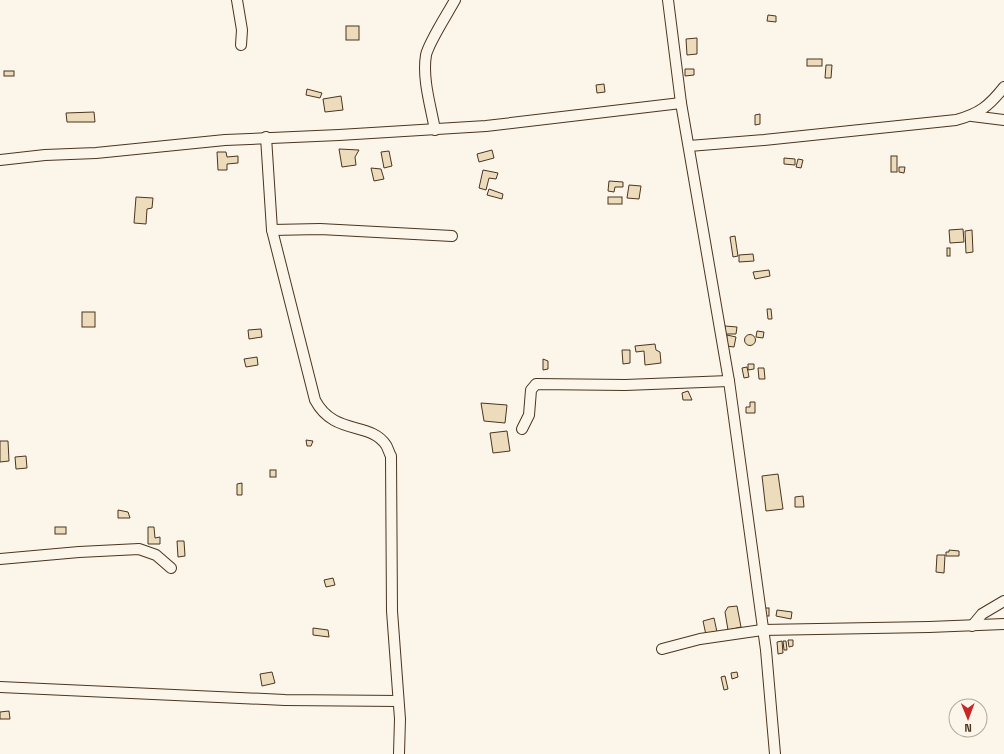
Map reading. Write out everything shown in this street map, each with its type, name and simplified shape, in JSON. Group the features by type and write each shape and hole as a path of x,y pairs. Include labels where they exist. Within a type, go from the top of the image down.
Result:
{"street":[{"path":"237,0 242,30 242,45"},
{"path":"435,130 427,84 426,55 455,0"},
{"path":"668,0 681,103 728,381 770,679 775,754"},
{"path":"972,116 993,100 1004,87"},
{"path":"0,160 266,138 435,130 595,114 681,103"},
{"path":"688,146 764,140 956,120 972,116 1004,120"},
{"path":"266,138 272,230 315,400 321,411 333,420 375,435 386,444 391,456 393,498 392,611 398,701 399,754"},
{"path":"272,230 320,229 452,236"},
{"path":"522,429 529,415 531,390 536,384 625,385 728,381"},
{"path":"0,559 79,552 139,549 156,555 171,568"},
{"path":"972,626 982,614 1004,601"},
{"path":"662,649 700,639 762,630 972,626 1004,624"},
{"path":"0,687 285,700 398,701"}],"building":[{"path":"768,15 776,16 776,22 767,21"},
{"path":"346,26 359,26 359,40 346,40"},
{"path":"697,38 697,54 687,55 686,39"},
{"path":"807,59 822,59 822,66 807,66"},
{"path":"826,65 832,65 831,78 825,78"},
{"path":"685,69 694,69 694,75 685,76"},
{"path":"4,71 14,71 14,76 4,76"},
{"path":"604,84 605,92 597,93 596,85"},
{"path":"307,89 322,93 320,98 306,95"},
{"path":"341,96 343,110 325,112 323,99"},
{"path":"94,112 95,122 67,122 66,113"},
{"path":"760,114 760,124 755,125 755,115"},
{"path":"339,149 359,150 355,157 356,165 342,167"},
{"path":"492,150 494,158 479,162 477,154"},
{"path":"389,151 392,166 384,168 381,152"},
{"path":"217,152 226,152 227,157 238,156 238,163 227,164 227,170 218,170"},
{"path":"891,156 897,156 897,172 891,172"},
{"path":"784,158 795,159 795,165 784,164"},
{"path":"798,159 803,160 801,168 796,167"},
{"path":"899,167 905,167 904,173 899,172"},
{"path":"371,168 381,169 384,179 374,181"},
{"path":"483,170 498,173 496,179 489,178 486,190 479,188"},
{"path":"609,181 623,182 623,187 615,187 614,192 608,191"},
{"path":"629,185 641,186 639,199 627,198"},
{"path":"489,189 503,194 502,199 487,195"},
{"path":"136,197 153,198 152,208 147,209 146,224 134,223"},
{"path":"608,197 622,197 622,204 608,204"},
{"path":"963,229 964,242 950,243 949,230"},
{"path":"972,230 973,252 966,253 965,231"},
{"path":"735,236 738,256 733,257 730,237"},
{"path":"947,248 950,248 950,256 947,256"},
{"path":"753,254 754,261 739,262 739,255"},
{"path":"769,270 770,276 755,279 753,272"},
{"path":"767,309 771,309 772,319 768,319"},
{"path":"82,312 95,312 95,327 82,327"},
{"path":"725,326 737,327 736,334 725,334"},
{"path":"261,329 262,337 249,339 248,330"},
{"path":"757,331 764,332 763,338 756,337"},
{"path":"727,335 736,337 734,347 726,346"},
{"path":"748,335 752,335 754,336 754,344 748,345 745,342 745,338"},
{"path":"655,344 656,350 660,352 661,363 645,365 644,351 636,352 635,346"},
{"path":"622,350 630,350 630,363 623,364"},
{"path":"257,357 258,365 246,367 244,359"},
{"path":"543,359 548,361 548,369 543,370"},
{"path":"748,364 754,364 754,369 748,370"},
{"path":"747,367 749,377 744,378 742,368"},
{"path":"758,368 764,368 765,379 759,379"},
{"path":"688,391 692,400 683,400 682,393"},
{"path":"750,402 755,402 755,413 746,413 746,407 750,407"},
{"path":"481,403 507,405 505,423 484,421"},
{"path":"507,431 510,451 493,453 490,433"},
{"path":"306,440 313,441 311,446 307,446"},
{"path":"0,441 8,441 9,461 0,462"},
{"path":"26,456 27,468 16,469 15,457"},
{"path":"270,470 276,470 276,477 270,477"},
{"path":"778,474 783,509 766,511 762,476"},
{"path":"242,483 242,495 237,495 237,484"},
{"path":"803,496 804,507 795,507 795,497"},
{"path":"118,510 128,512 130,518 118,518"},
{"path":"55,527 66,527 66,534 55,534"},
{"path":"148,527 154,527 155,538 160,537 160,544 148,544"},
{"path":"177,541 184,541 185,556 178,557"},
{"path":"949,550 959,551 959,556 946,556 946,552 949,552"},
{"path":"937,555 945,555 944,573 936,572"},
{"path":"333,578 335,585 326,587 324,580"},
{"path":"737,606 741,627 728,630 725,612 728,607"},
{"path":"765,608 769,608 769,616 765,616"},
{"path":"777,610 792,612 791,619 776,616"},
{"path":"714,618 717,632 706,635 703,621"},
{"path":"313,628 328,630 329,637 313,635"},
{"path":"788,640 793,640 793,646 789,647"},
{"path":"782,641 783,653 778,654 777,642"},
{"path":"783,641 786,641 787,650 784,650"},
{"path":"272,672 275,683 262,686 260,674"},
{"path":"737,672 738,677 732,679 731,673"},
{"path":"725,676 728,689 724,690 721,677"},
{"path":"9,711 10,719 0,719 0,712"}]}
